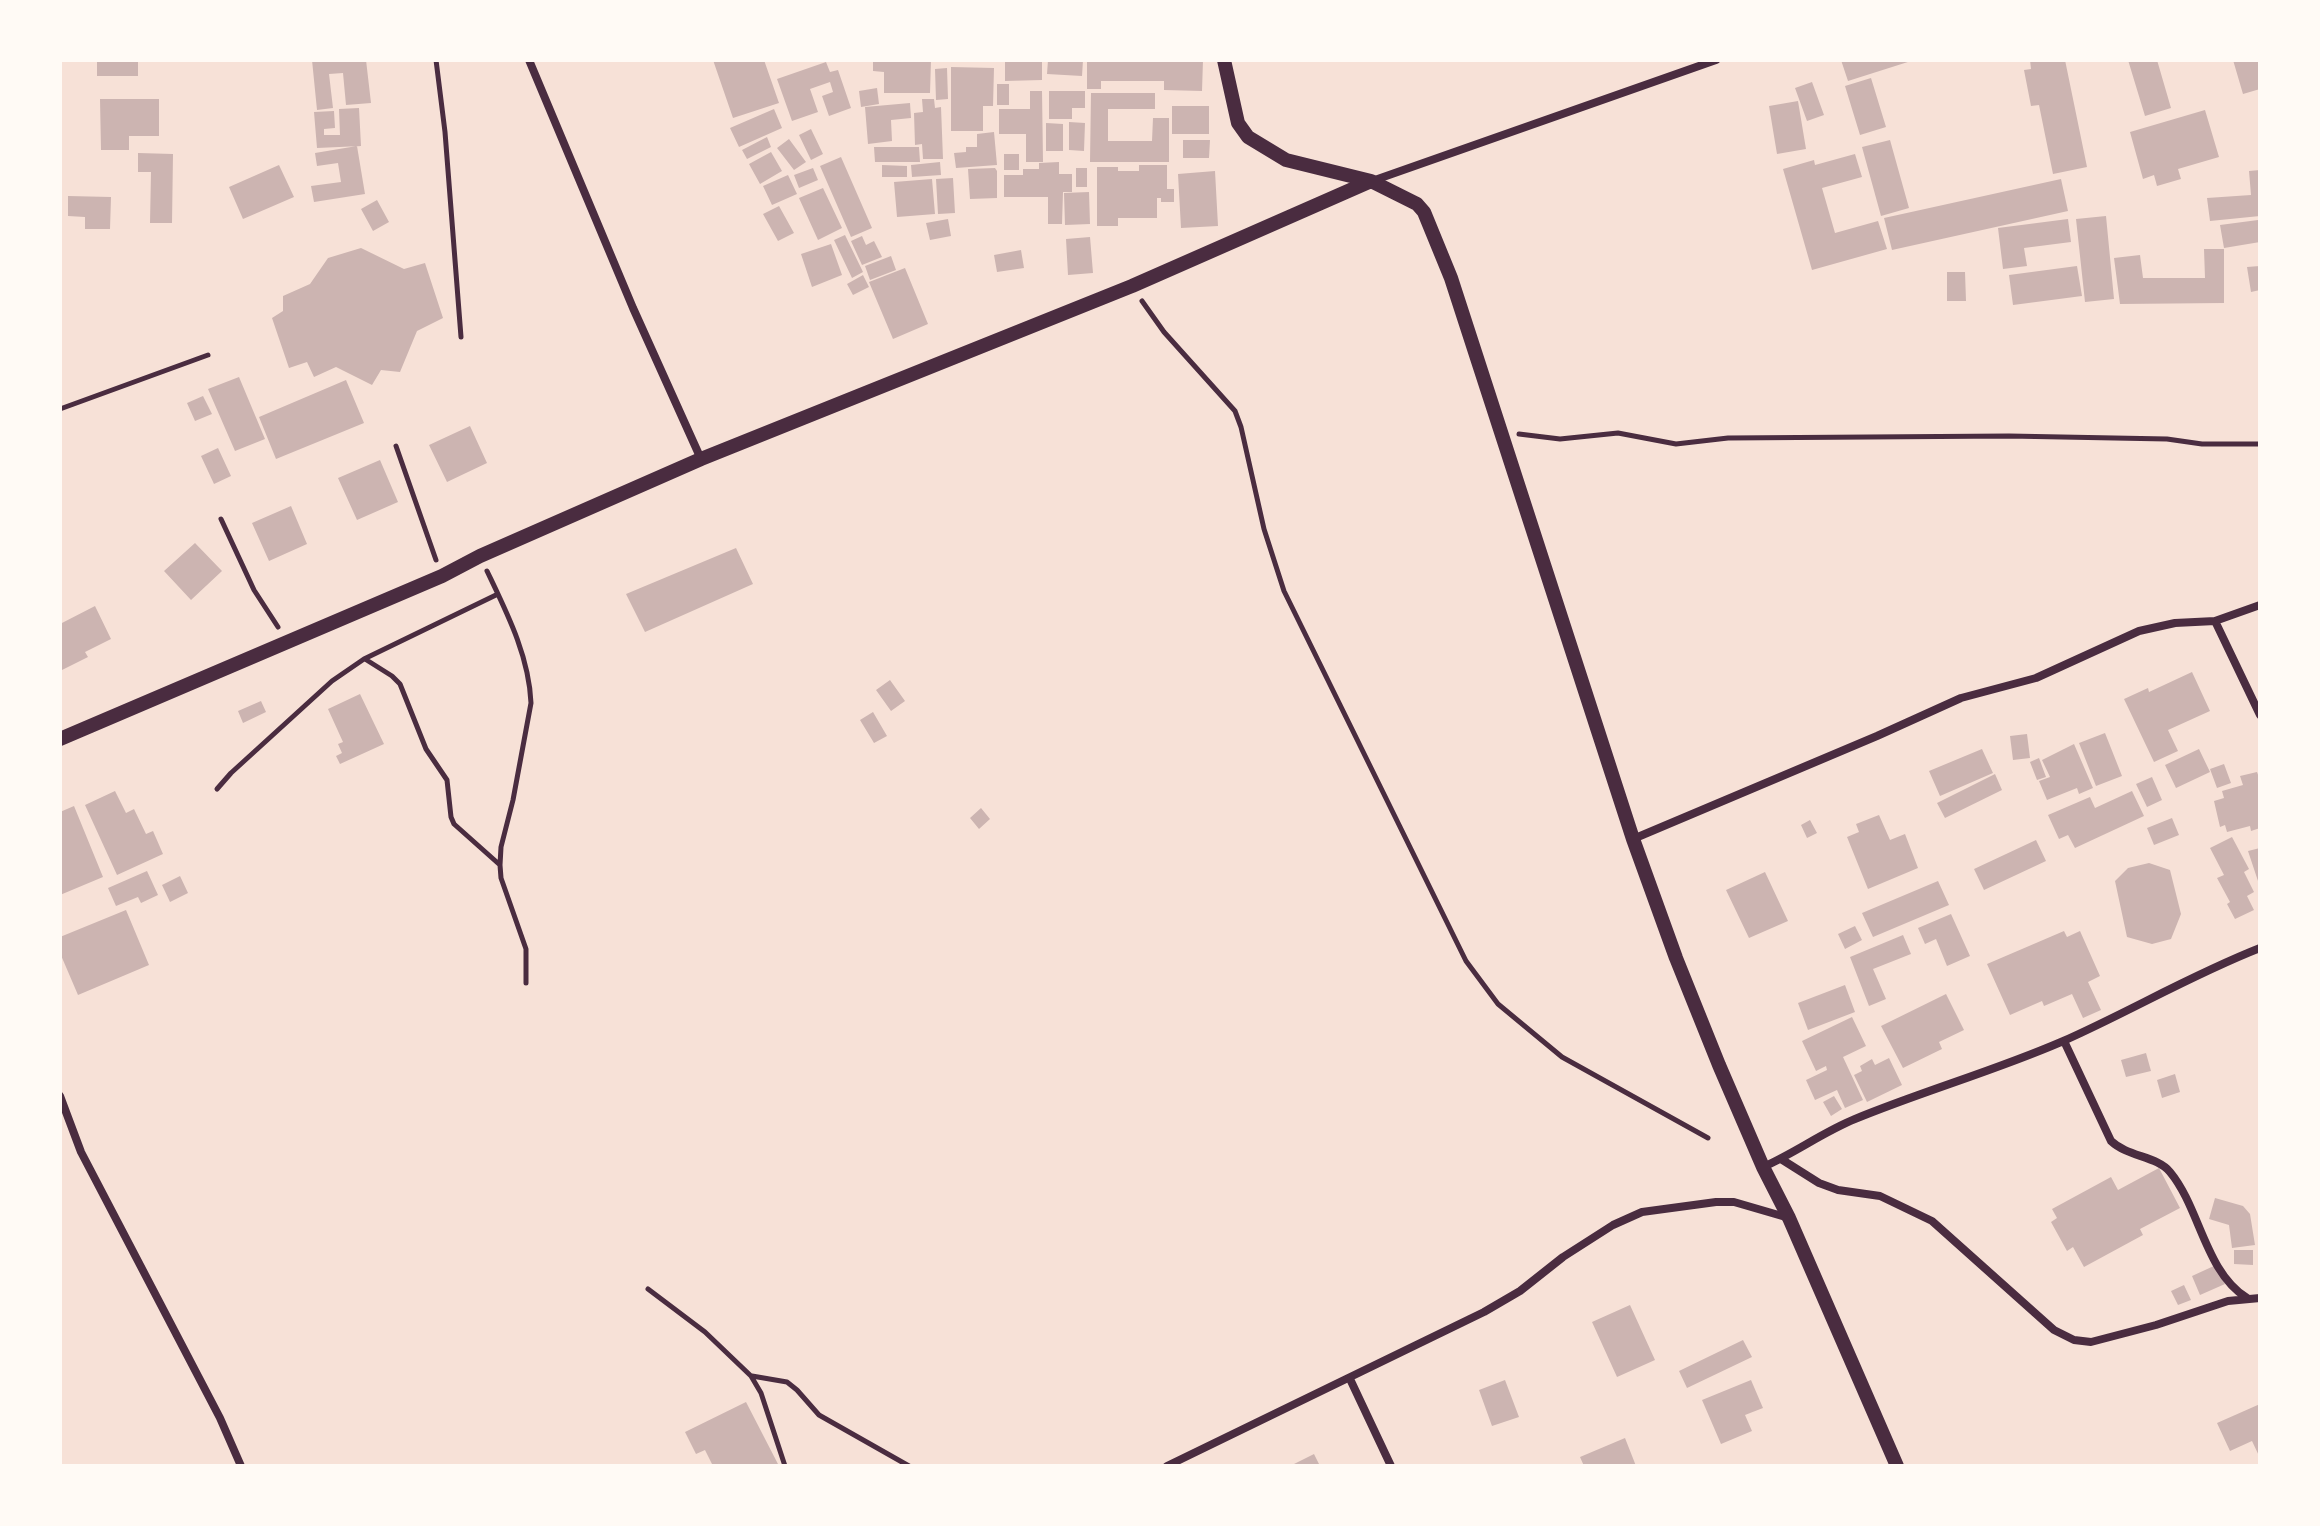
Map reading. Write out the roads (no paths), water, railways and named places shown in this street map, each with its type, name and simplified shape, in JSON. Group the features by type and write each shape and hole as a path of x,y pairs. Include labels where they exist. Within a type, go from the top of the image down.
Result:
{"street":[{"path":"529,60 633,308 701,459"},
{"path":"1224,60 1238,123 1248,137 1286,160 1371,181 1408,198 1424,212 1451,278 1633,839 1676,958 1763,1167 1789,1218 1897,1466"},
{"path":"60,739 442,576 480,556 701,459 1132,286 1371,181 1716,60"},
{"path":"1633,839 1961,698 2036,678 2139,631 2175,623 2215,621 2260,605"},
{"path":"2215,621 2260,715"},
{"path":"1763,1167 1850,1121 2064,1041 2212,967 2260,948"},
{"path":"2064,1041 2111,1141 2121,1150 2166,1167 2175,1178 2230,1286 2247,1298"},
{"path":"60,1096 81,1152 220,1418 241,1466"},
{"path":"1781,1159 1819,1183 1838,1190 1880,1196 1932,1221 2054,1330 2074,1340 2091,1342 2156,1325 2205,1307 2260,1298"},
{"path":"1167,1466 1484,1312 1520,1291 1563,1257 1613,1225 1642,1212 1734,1202 1789,1218"},
{"path":"1350,1379 1391,1466"}]}
